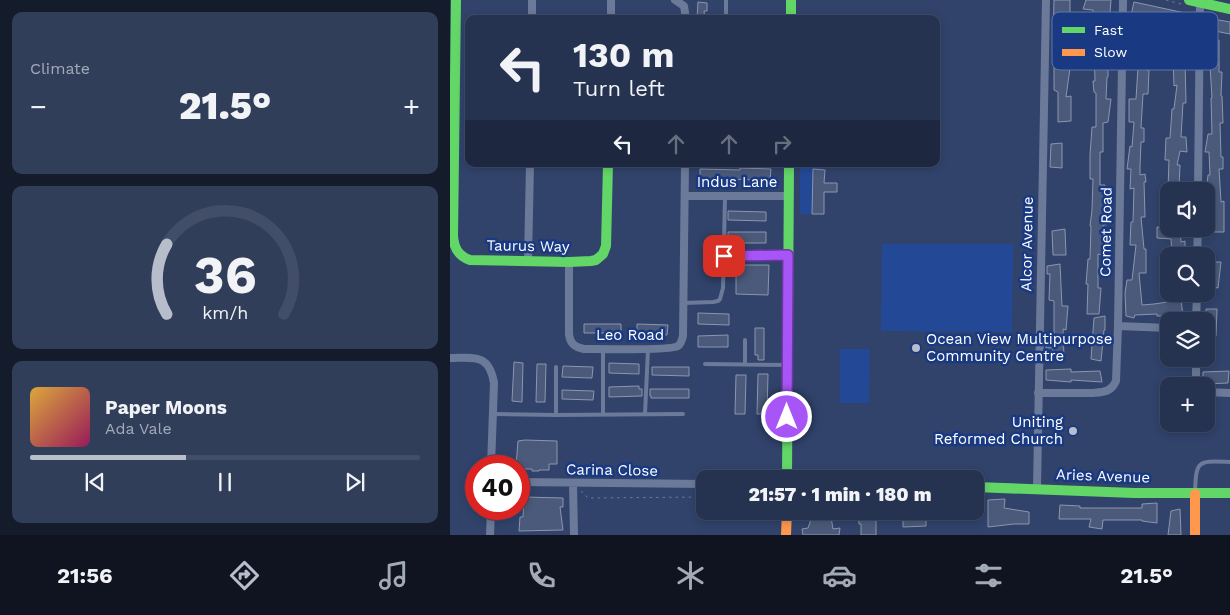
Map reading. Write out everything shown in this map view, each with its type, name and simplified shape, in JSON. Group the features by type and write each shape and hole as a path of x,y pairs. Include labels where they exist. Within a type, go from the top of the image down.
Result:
{"street":[{"name":"Taurus Way","path":"456,0 453,236 455,250 462,257 470,260 569,262 596,260 603,254 606,246 608,167"},
{"path":"532,0 532,15"},
{"path":"611,0 611,15"},
{"path":"676,0 684,6 685,15"},
{"path":"791,0 791,15"},
{"name":"Alcor Avenue","path":"1037,488 1046,0"},
{"path":"1189,0 1230,9"},
{"path":"1200,2 1200,12"},
{"name":"Comet Road","path":"1038,393 1093,393 1108,391 1112,389 1116,381 1122,70"},
{"path":"1198,182 1199,70"},
{"path":"528,261 530,167"},
{"name":"Leo Road","path":"569,262 568,334 573,345 578,348 602,349 674,348 678,346 683,336 685,167"},
{"path":"789,167 788,364 790,470"},
{"name":"Indus Lane","path":"685,196 788,196"},
{"path":"1118,326 1160,328"},
{"path":"450,358 473,358 485,362 489,367 494,383 491,455"},
{"path":"1215,392 1230,393"},
{"name":"Carina Close","path":"530,483 573,486 696,484"},
{"path":"573,486 574,535"},
{"name":"Aries Avenue","path":"984,488 1037,488 1195,494 1230,493"},
{"path":"1195,494 1195,535"},
{"path":"490,535 491,520"},
{"path":"786,535 787,520"}],"lane":[{"path":"726,0 726,15"},
{"path":"683,303 713,302 720,299 724,256 725,196"},
{"path":"724,256 788,255"},
{"path":"745,340 745,364"},
{"path":"602,349 603,414"},
{"path":"645,414 648,349"},
{"path":"705,364 788,364"},
{"path":"556,367 556,416"},
{"path":"493,414 556,416 683,414"},
{"path":"1195,494 1195,474 1199,466 1207,462 1230,462"}],"path":[{"path":"573,486 588,498 696,497"}],"shaded area":[{"path":"800,167 823,167 822,170 813,170 812,214 800,214"},
{"path":"882,244 1013,244 1012,332 881,331"},
{"path":"840,349 870,349 869,403 840,403"}],"building":[{"path":"1054,0 1070,0 1070,12 1054,12"},
{"path":"1086,0 1111,0 1110,12 1093,12 1093,10 1083,9"},
{"path":"698,2 707,3 707,11 704,11 704,15 697,15"},
{"path":"1134,2 1180,12 1132,12"},
{"path":"1218,20 1230,22 1230,34 1218,32"},
{"path":"1219,40 1219,72 1222,72 1223,123 1220,123 1223,169 1219,169 1221,202 1224,201 1224,232 1215,232 1215,182 1207,182 1208,175 1210,175 1209,152 1205,152 1208,134 1212,134 1210,70 1218,70"},
{"path":"1054,70 1070,70 1066,97 1071,96 1071,121 1058,122 1058,92 1054,90"},
{"path":"1095,70 1108,70 1106,99 1111,99 1108,122 1103,123 1103,152 1100,152 1100,185 1105,185 1104,214 1106,225 1103,225 1105,255 1098,254 1098,288 1101,288 1099,314 1087,314 1088,284 1086,284 1088,259 1090,259 1093,179 1090,179 1090,155 1092,127 1096,127 1096,93 1094,92 1093,81 1095,81"},
{"path":"1138,70 1149,70 1148,94 1143,94 1141,128 1144,128 1144,142 1141,142 1140,175 1145,174 1146,182 1144,182 1145,217 1141,217 1144,249 1146,249 1146,273 1139,273 1142,305 1181,302 1182,312 1160,312 1160,316 1157,316 1157,314 1135,315 1134,318 1126,316 1125,293 1127,280 1132,280 1136,245 1130,245 1134,188 1130,189 1131,169 1127,169 1130,146 1132,147 1134,122 1129,122 1129,99 1136,99"},
{"path":"1173,70 1185,70 1186,103 1183,103 1181,137 1186,137 1187,152 1180,151 1177,165 1180,165 1179,182 1168,182 1169,160 1165,160 1166,138 1170,138 1172,109 1174,109 1177,85 1174,86"},
{"path":"1062,143 1062,168 1050,167 1051,144"},
{"path":"740,168 771,169 770,180 700,179 700,169 740,170"},
{"path":"813,169 825,170 824,183 837,183 837,192 824,192 824,214 812,214"},
{"path":"728,211 766,212 766,221 728,220"},
{"path":"1157,227 1160,227 1160,237 1181,237 1181,242 1185,241 1185,247 1171,247 1171,239 1157,238"},
{"path":"1065,229 1066,255 1053,255 1052,231"},
{"path":"728,232 766,232 766,243 728,243"},
{"path":"1215,262 1221,262 1218,288 1215,287"},
{"path":"1060,264 1062,306 1068,306 1066,330 1063,329 1064,357 1052,358 1053,348 1046,348 1047,338 1054,337 1054,301 1049,300 1050,274 1047,274 1047,266"},
{"path":"736,265 769,265 768,295 736,294"},
{"path":"1206,309 1217,309 1216,336 1215,312 1206,312"},
{"path":"698,313 729,314 729,325 698,324"},
{"path":"1105,316 1101,361 1091,359 1094,318"},
{"path":"584,324 621,324 621,333 584,333"},
{"path":"637,324 668,325 667,335 637,334"},
{"path":"755,328 764,328 764,360 758,360 758,355 755,355"},
{"path":"728,335 728,347 698,347 698,336"},
{"path":"514,362 523,363 522,402 512,401"},
{"path":"609,363 639,364 639,374 609,373"},
{"path":"537,364 546,364 545,402 536,402"},
{"path":"563,366 593,367 592,378 562,377"},
{"path":"652,367 689,367 689,376 652,375"},
{"path":"1071,369 1071,372 1100,371 1102,382 1046,380 1046,370"},
{"path":"1229,371 1228,383 1215,384 1215,377 1203,377 1203,372"},
{"path":"758,374 768,374 767,414 757,414"},
{"path":"736,375 746,375 745,414 735,414"},
{"path":"639,386 639,389 642,389 642,396 609,397 609,387"},
{"path":"650,389 689,389 689,398 651,398"},
{"path":"562,390 594,391 593,400 562,399"},
{"path":"518,441 557,441 557,464 549,464 549,470 532,471 530,469 530,455 517,455"},
{"path":"530,497 563,498 563,507 560,507 563,530 519,531 520,520 530,520"},
{"path":"1005,499 1004,508 1029,512 1029,524 988,527 988,500"},
{"path":"1157,503 1157,523 1142,520 1103,520 1102,529 1089,527 1091,519 1059,519 1060,505 1080,506 1080,508 1142,508 1142,504"},
{"path":"1180,509 1181,535 1168,535 1171,511"},
{"path":"811,520 832,520 833,529 840,528 839,535 803,535 802,529 808,528"},
{"path":"859,520 876,520 876,535 861,535 861,524 859,524"},
{"path":"903,520 926,520 926,526 903,527"}],"traffic: fast":[{"path":"456,0 453,236 454,244 460,254 470,260 569,262 596,260 603,254 606,246 608,167"},
{"path":"791,0 791,15"},
{"path":"1189,0 1230,9"},
{"path":"787,470 789,167"},
{"path":"984,487 1134,493 1230,493"}],"traffic: slow":[{"path":"1195,494 1195,535"},
{"path":"786,535 787,520"}],"place":[{"name":"Ocean View Multipurpose Community Centre","path":"916,348"},
{"name":"Uniting Reformed Church","path":"1073,431"}],"route":[{"path":"724,256 788,255 787,417"}]}
